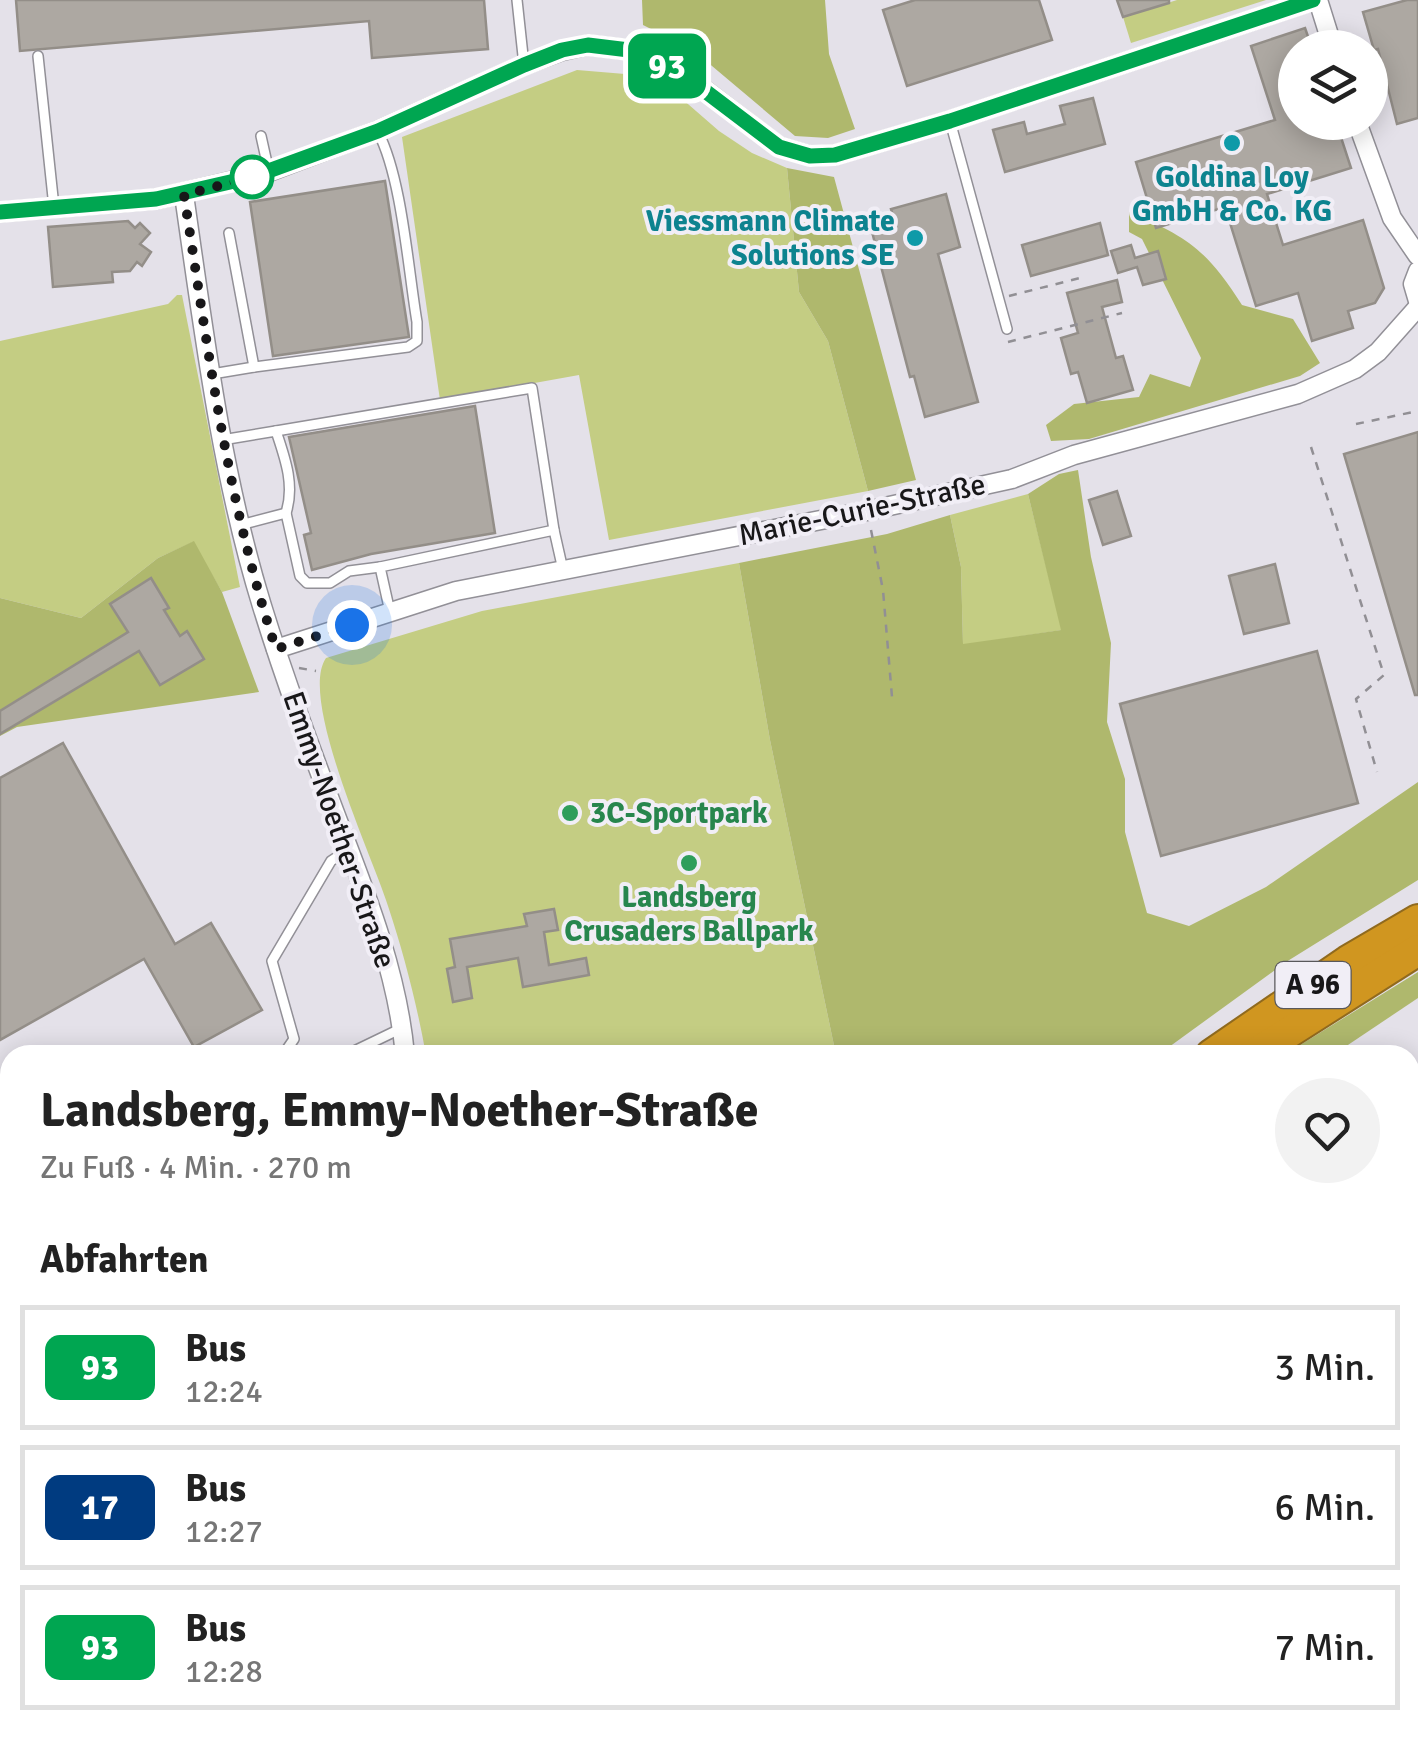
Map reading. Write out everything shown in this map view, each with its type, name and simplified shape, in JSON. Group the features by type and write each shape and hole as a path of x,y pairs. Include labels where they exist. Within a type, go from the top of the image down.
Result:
{"highway":[{"name":"A 96","path":"1226,1045 1348,961 1418,920"},
{"name":"A 96","path":"1269,1045 1418,950"}],"street":[{"path":"0,212 184,195 269,172 378,131 524,65 588,45 629,50 680,72 779,147 810,156 835,155 950,121 1315,0 1326,30"},
{"path":"1364,140 1392,218 1418,256"},
{"name":"Emmy-Noether-Straße","path":"184,195 222,440 240,524 276,649 379,931 404,1045"},
{"path":"1418,271 1413,284 1418,304"},
{"name":"Marie-Curie-Straße","path":"276,649 456,591 1012,479 1074,455 1298,394 1354,369 1378,352 1418,304"}],"lane":[{"path":"517,0 524,65"},
{"path":"38,56 54,208"},
{"path":"950,121 1006,328"},
{"path":"211,374 408,347 417,341 394,182 378,131"},
{"path":"261,136 269,172"},
{"path":"229,233 254,367"},
{"path":"222,440 532,388 564,570"},
{"path":"276,431 290,484 286,513 300,576 307,583 330,582 348,571 554,530"},
{"path":"240,524 286,513"},
{"path":"380,567 390,612"},
{"path":"290,1045 294,1039 272,961 330,861 349,849"},
{"path":"367,1045 402,1028"}],"path":[{"path":"998,298 1080,278"},
{"path":"1006,328 1008,343 1122,313"},
{"path":"1356,424 1418,411"},
{"path":"1311,447 1384,675 1356,699 1377,772"},
{"path":"871,530 883,590 892,697"}],"green space":[{"path":"642,0 825,0 829,54 855,129 828,138 795,136 693,50 643,25"},
{"path":"1177,0 1266,0 1131,43 1123,17"},
{"path":"577,70 625,74 673,91 719,131 752,153 787,168 799,292 828,341 868,491 609,540 579,375 440,400 402,137"},
{"path":"787,168 834,177 916,480 868,491 828,341 799,292"},
{"path":"1129,212 1167,229 1194,247 1218,271 1242,305 1293,319 1320,363 1300,376 1089,439 1051,441 1046,425 1074,404 1139,397 1150,374 1190,387 1201,358 1142,239 1129,232"},
{"path":"182,295 240,587 222,592 193,542 158,558 81,618 0,598 0,341 168,304"},
{"path":"1078,470 1091,557 1111,643 1107,722 1125,779 1125,832 1147,913 1189,926 1266,887 1418,782 1418,880 1286,962 1172,1045 834,1045 770,740 739,563 887,534 950,515 961,567 963,644 1061,630 1028,494 1059,474"},
{"path":"1028,494 1062,630 963,645 961,567 950,515"},
{"path":"194,541 222,592 259,692 17,727 0,736 0,598 81,618 158,558"},
{"name":"3C-Sportpark","path":"739,563 770,740 834,1045 424,1045 394,924 329,741 320,678 326,658 482,611"},
{"path":"1418,972 1418,998 1348,1045 1300,1045"}],"building":[{"path":"16,0 484,0 488,49 372,58 369,21 20,51"},
{"path":"915,0 1039,0 1052,40 907,86 883,10"},
{"path":"1117,0 1169,0 1169,3 1123,17"},
{"path":"1418,0 1418,118 1397,124 1388,88 1388,30 1368,30 1363,12"},
{"path":"1278,37 1278,140 1342,140 1351,168 1267,194 1283,245 1363,220 1384,288 1375,303 1348,311 1353,328 1312,341 1298,293 1256,306 1225,207 1156,228 1136,162 1275,120 1251,46"},
{"path":"1093,98 1105,144 1005,172 993,130 1024,122 1027,134 1065,124 1060,106"},
{"path":"385,181 409,337 273,356 250,202"},
{"path":"946,194 960,247 938,254 978,402 925,417 914,376 910,377 871,228 895,222 891,209"},
{"path":"128,221 135,228 140,223 150,233 140,244 151,252 142,266 137,262 130,271 112,272 113,282 53,287 48,227"},
{"path":"1100,223 1108,255 1031,276 1022,245"},
{"path":"1131,245 1135,258 1158,251 1166,279 1143,285 1137,267 1118,273 1111,251"},
{"path":"1117,280 1122,302 1102,307 1116,358 1123,356 1133,390 1087,403 1078,372 1071,374 1061,338 1078,333 1067,293"},
{"path":"475,406 495,533 371,554 312,570 304,535 311,533 289,437"},
{"path":"1418,432 1418,695 1415,695 1344,454"},
{"path":"1117,491 1131,536 1103,545 1089,500"},
{"path":"1275,564 1289,623 1244,634 1229,576"},
{"path":"151,578 180,636 187,631 204,659 160,685 139,651 0,734 0,711 128,632 110,604"},
{"path":"1317,651 1358,803 1161,856 1120,704"},
{"path":"63,743 175,944 211,923 262,1010 193,1045 144,959 0,1040 0,778"},
{"path":"554,909 558,930 544,932 549,965 586,958 589,975 523,987 518,958 467,967 472,998 453,1002 447,969 455,967 450,939 527,926 524,914"}],"bus line":[{"name":"93","path":"0,212 156,199 252,177 378,131 562,50 588,45 629,50 680,72 779,147 810,156 835,155 950,121 1313,0"}],"place":[{"name":"Goldina Loy GmbH & Co. KG","path":"1232,143"},
{"name":"Viessmann Climate Solutions SE","path":"915,238"},
{"name":"3C-Sportpark","path":"570,813"},
{"name":"Landsberg Crusaders Ballpark","path":"689,863"}],"route":[{"path":"252,177 184,195 222,440 240,524 276,649 352,625"}]}
